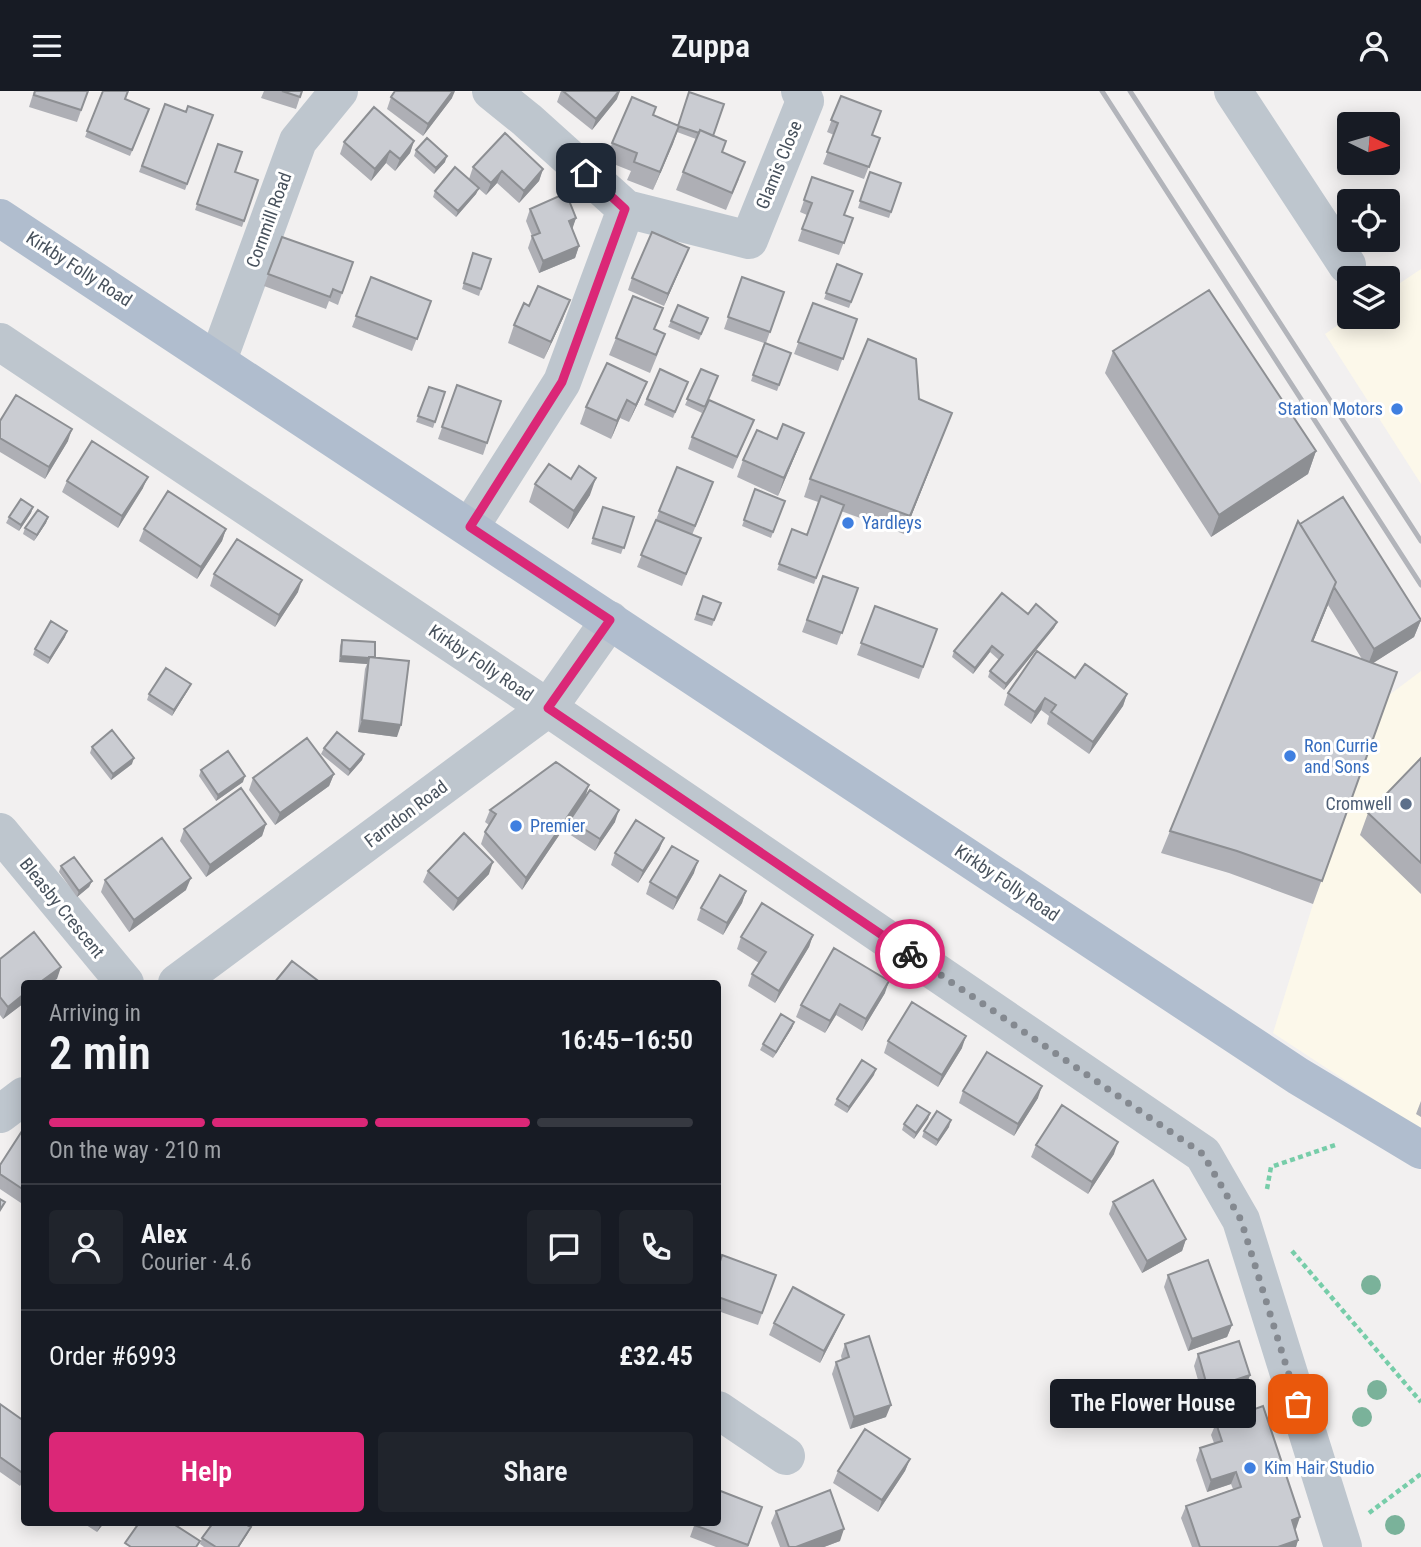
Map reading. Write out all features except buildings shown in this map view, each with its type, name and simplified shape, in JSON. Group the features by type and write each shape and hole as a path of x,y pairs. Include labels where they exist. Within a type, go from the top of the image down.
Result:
{"main road":[{"name":"Kirkby Folly Road","path":"0,218 1298,1076 1421,1150"}],"street":[{"path":"470,527 562,382 625,209 491,91"},
{"name":"Glamis Close","path":"625,209 749,240 806,101 800,91"},
{"path":"1233,91 1347,265"},
{"name":"Cornmill Road","path":"218,360 298,141 330,102"},
{"name":"Kirkby Folly Road","path":"0,342 548,708 1203,1154 1251,1217 1342,1541"},
{"name":"Farndon Road","path":"181,980 548,708 610,620"},
{"name":"Bleasby Crescent","path":"0,832 123,980"},
{"path":"0,1114 21,1098"},
{"path":"721,1412 786,1456"}],"path":[{"path":"1251,1217 1271,1167 1341,1143"},
{"path":"1290,1249 1421,1402"},
{"path":"1342,1541 1421,1474"}],"shaded area":[{"name":"Station Motors","path":"1421,269 1421,484 1325,334 1337,326 1337,329 1400,329 1400,283"},
{"path":"1421,671 1421,1130 1273,1033 1313,904 1389,695"}],"railway":[{"path":"1102,91 1421,585"},
{"path":"1130,91 1421,541"}],"way so far":[{"path":"910,954 1203,1154 1241,1220 1298,1404"}],"place":[{"name":"Station Motors","path":"1397,409"},
{"name":"Yardleys","path":"848,523"},
{"name":"Ron Currie and Sons","path":"1290,756"},
{"name":"Cromwell","path":"1406,804"},
{"name":"Premier","path":"516,826"},
{"name":"The Flower House","path":"1298,1404"},
{"name":"Kim Hair Studio","path":"1250,1468"}],"route":[{"path":"586,173 625,209 562,382 470,527 610,620 548,708 910,954"}]}
